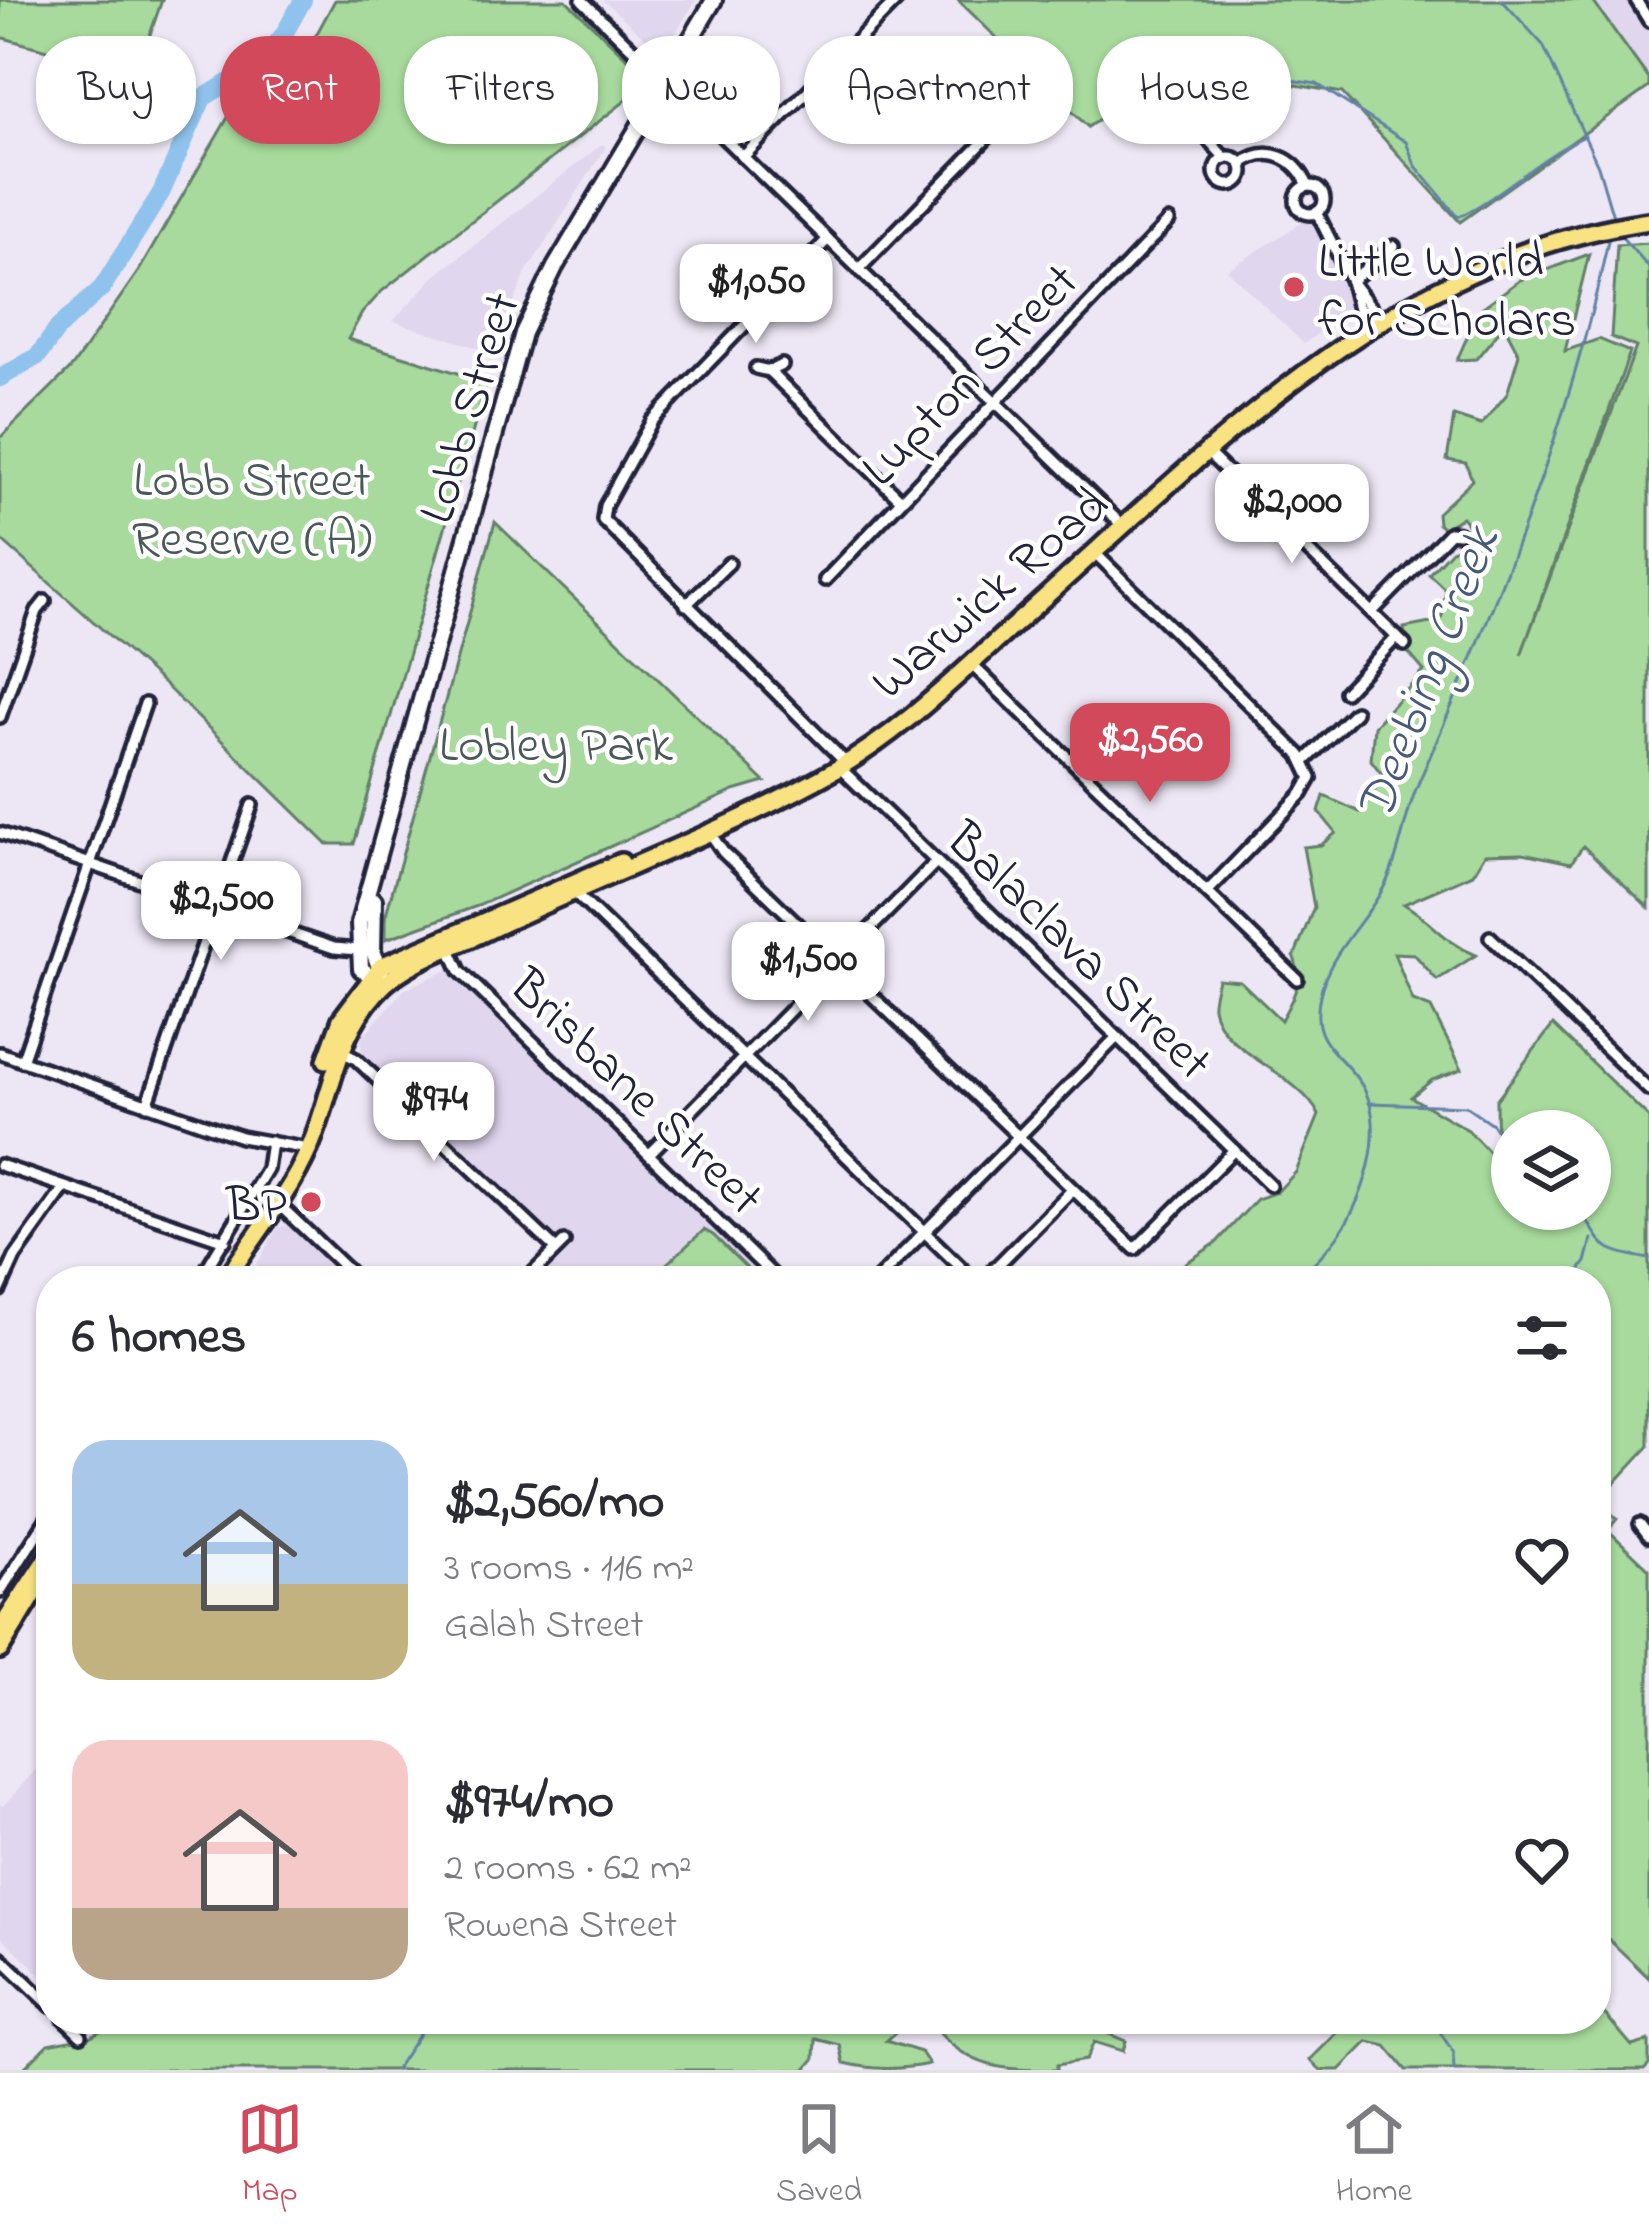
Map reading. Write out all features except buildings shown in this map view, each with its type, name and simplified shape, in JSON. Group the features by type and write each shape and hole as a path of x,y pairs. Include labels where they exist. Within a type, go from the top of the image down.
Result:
{"main road":[{"name":"Lobb Street","path":"694,36 714,0"},
{"name":"Lobb Street","path":"358,950 359,923 377,872 523,333 555,267 630,144"},
{"name":"Warwick Road","path":"234,1266 304,1148 334,1049 379,975 843,765 881,740 1209,454 1375,322 1474,269 1561,239 1645,222"},
{"name":"Lobb Street","path":"377,872 370,925 379,975"},
{"name":"Warwick Road","path":"379,975 450,949 570,887"},
{"path":"358,950 361,969 379,975"},
{"path":"0,1630 36,1574"},
{"path":"0,1650 36,1591"}],"street":[{"path":"582,0 622,39"},
{"path":"743,157 896,0"},
{"path":"1636,0 1649,21"},
{"path":"730,144 1124,527"},
{"path":"860,269 982,144"},
{"path":"1212,144 1225,158 1241,164 1258,155 1275,154 1296,166 1308,186 1324,194 1325,203 1316,213"},
{"path":"1225,158 1215,167 1223,183 1237,182 1241,164"},
{"path":"1308,186 1300,190 1296,204 1302,212 1316,213"},
{"path":"1316,213 1375,322"},
{"name":"Lupton Street","path":"825,580 1169,220"},
{"name":"Balaclava Street","path":"828,239 652,422 605,506 603,520 936,862 1270,1185"},
{"path":"1352,281 1394,246"},
{"path":"769,371 782,365"},
{"path":"756,368 769,371 900,500"},
{"path":"1209,454 1401,641 1345,692"},
{"path":"1372,613 1450,532 1459,533"},
{"path":"1096,553 1305,761 1312,778 1208,892"},
{"path":"686,605 729,563"},
{"path":"0,717 45,601"},
{"path":"0,664 16,670"},
{"path":"971,664 1297,980"},
{"path":"22,1060 145,704"},
{"path":"1305,761 1355,712"},
{"path":"147,1105 252,806"},
{"path":"708,830 723,852 1131,1246 1139,1248 1234,1150"},
{"path":"0,833 334,948 358,950"},
{"path":"649,1154 936,862"},
{"path":"570,887 961,1266"},
{"path":"1490,937 1649,1090"},
{"name":"Brisbane Street","path":"450,949 460,971 764,1266"},
{"path":"891,1266 1117,1037"},
{"path":"334,1049 356,1060 560,1246 540,1266"},
{"path":"0,1053 241,1137 304,1148"},
{"path":"209,1266 268,1169 271,1142"},
{"path":"0,1166 225,1241"},
{"path":"0,1290 15,1257 64,1188"},
{"path":"993,1266 1072,1190"},
{"path":"275,1201 343,1266"},
{"path":"1640,1524 1649,1536"},
{"path":"0,1592 36,1536"},
{"path":"0,1957 36,1992"}],"shaded area":[{"path":"603,0 696,0 674,36 643,36"},
{"path":"1592,0 1649,0 1649,79 1594,7"},
{"path":"602,144 606,147 526,273 494,353 393,321 434,277"},
{"name":"Little World for Scholars","path":"1311,220 1353,306 1304,344 1227,270"},
{"path":"449,969 754,1266 550,1266 572,1243 563,1233 556,1239 361,1055 362,1037 405,989"},
{"path":"287,1225 330,1266 256,1266 278,1227"},
{"path":"36,1769 36,1970 0,1935 0,1804"}],"green space":[{"path":"0,0 162,0 150,36 36,36 36,47 0,37"},
{"name":"Lobb Street Reserve (A)","path":"335,0 566,0 622,53 622,104 598,122 598,36 404,36 404,144 570,144 382,291 362,313 348,339 487,382 354,844 327,844 164,684 0,539 0,438 72,367 140,269 220,131 220,144 380,144 380,36 316,36"},
{"path":"958,0 1592,0 1649,79 1649,87 1460,222 1342,93 1291,84 1291,36 1097,36 1097,120 1088,127 1073,112 1073,36 995,36"},
{"path":"1649,243 1649,908 1583,846 1571,863 1523,853 1485,854 1473,874 1404,904 1476,955 1437,980 1414,954 1394,953 1413,1001 1431,1008 1462,1069 1432,1080 1411,1097 1468,1130 1491,1155 1491,1230 1611,1230 1611,1110 1496,1110 1496,1100 1553,1025 1649,1118 1649,1446 1611,1487 1611,1266 1182,1266 1216,1243 1257,1199 1277,1192 1296,1172 1319,1115 1295,1087 1229,1037 1218,1023 1214,997 1218,979 1240,981 1281,1020 1296,990 1294,957 1314,907 1303,847 1321,845 1336,833 1319,812 1324,796 1360,812 1384,777 1371,760 1374,726 1424,671 1407,651 1404,628 1441,621 1446,590 1429,574 1451,550 1468,544 1474,532 1462,517 1444,528 1438,524 1437,513 1472,480 1466,463 1447,460 1454,416 1481,425 1507,394 1519,354 1504,325 1476,359 1457,360 1479,310 1520,280 1589,254 1565,351 1599,339 1630,352 1521,655 1636,347 1611,337 1617,245"},
{"name":"Lobley Park","path":"495,522 765,782 734,791 480,905 386,939 386,914"},
{"path":"704,1230 745,1266 664,1266"},
{"path":"1611,1533 1649,1569 1649,1978 1611,1941"},
{"path":"1611,2022 1632,2046 1649,2041 1649,2065 1644,2070 1406,2070 1386,2046 1368,2042 1340,2070 1321,2070 1310,2060 1336,2034 1611,2034"},
{"path":"894,2034 886,2041 921,2052 929,2064 897,2068 844,2063 840,2045 816,2039 815,2058 805,2070 22,2070 48,2044 91,2036"},
{"path":"940,2034 1109,2034 1126,2041 1123,2051 1094,2042 1086,2060 1057,2065 1057,2070 989,2064"}],"waterway":[{"path":"0,378 38,356 58,328 102,288 161,193 203,98 260,63 303,0"},
{"name":"Deebing Creek","path":"1502,0 1543,45 1598,166 1614,220"},
{"path":"1291,80 1317,84 1406,142 1415,165 1458,217 1585,136"},
{"path":"1620,235 1649,268"},
{"name":"Deebing Creek","path":"1311,1266 1330,1246 1358,1200 1373,1137 1368,1098 1321,1032 1322,987 1389,875 1418,784 1502,583 1574,376 1609,236"},
{"path":"1369,1103 1466,1106 1491,1123"},
{"path":"1593,1230 1605,1245 1620,1253 1649,1259"},
{"path":"1583,1266 1592,1239"},
{"name":"Deebing Creek","path":"395,2070 419,2034"},
{"path":"1441,2034 1453,2052 1454,2070"}],"place":[{"name":"Little World for Scholars","path":"1294,287"},
{"name":"BP","path":"311,1202"}]}
